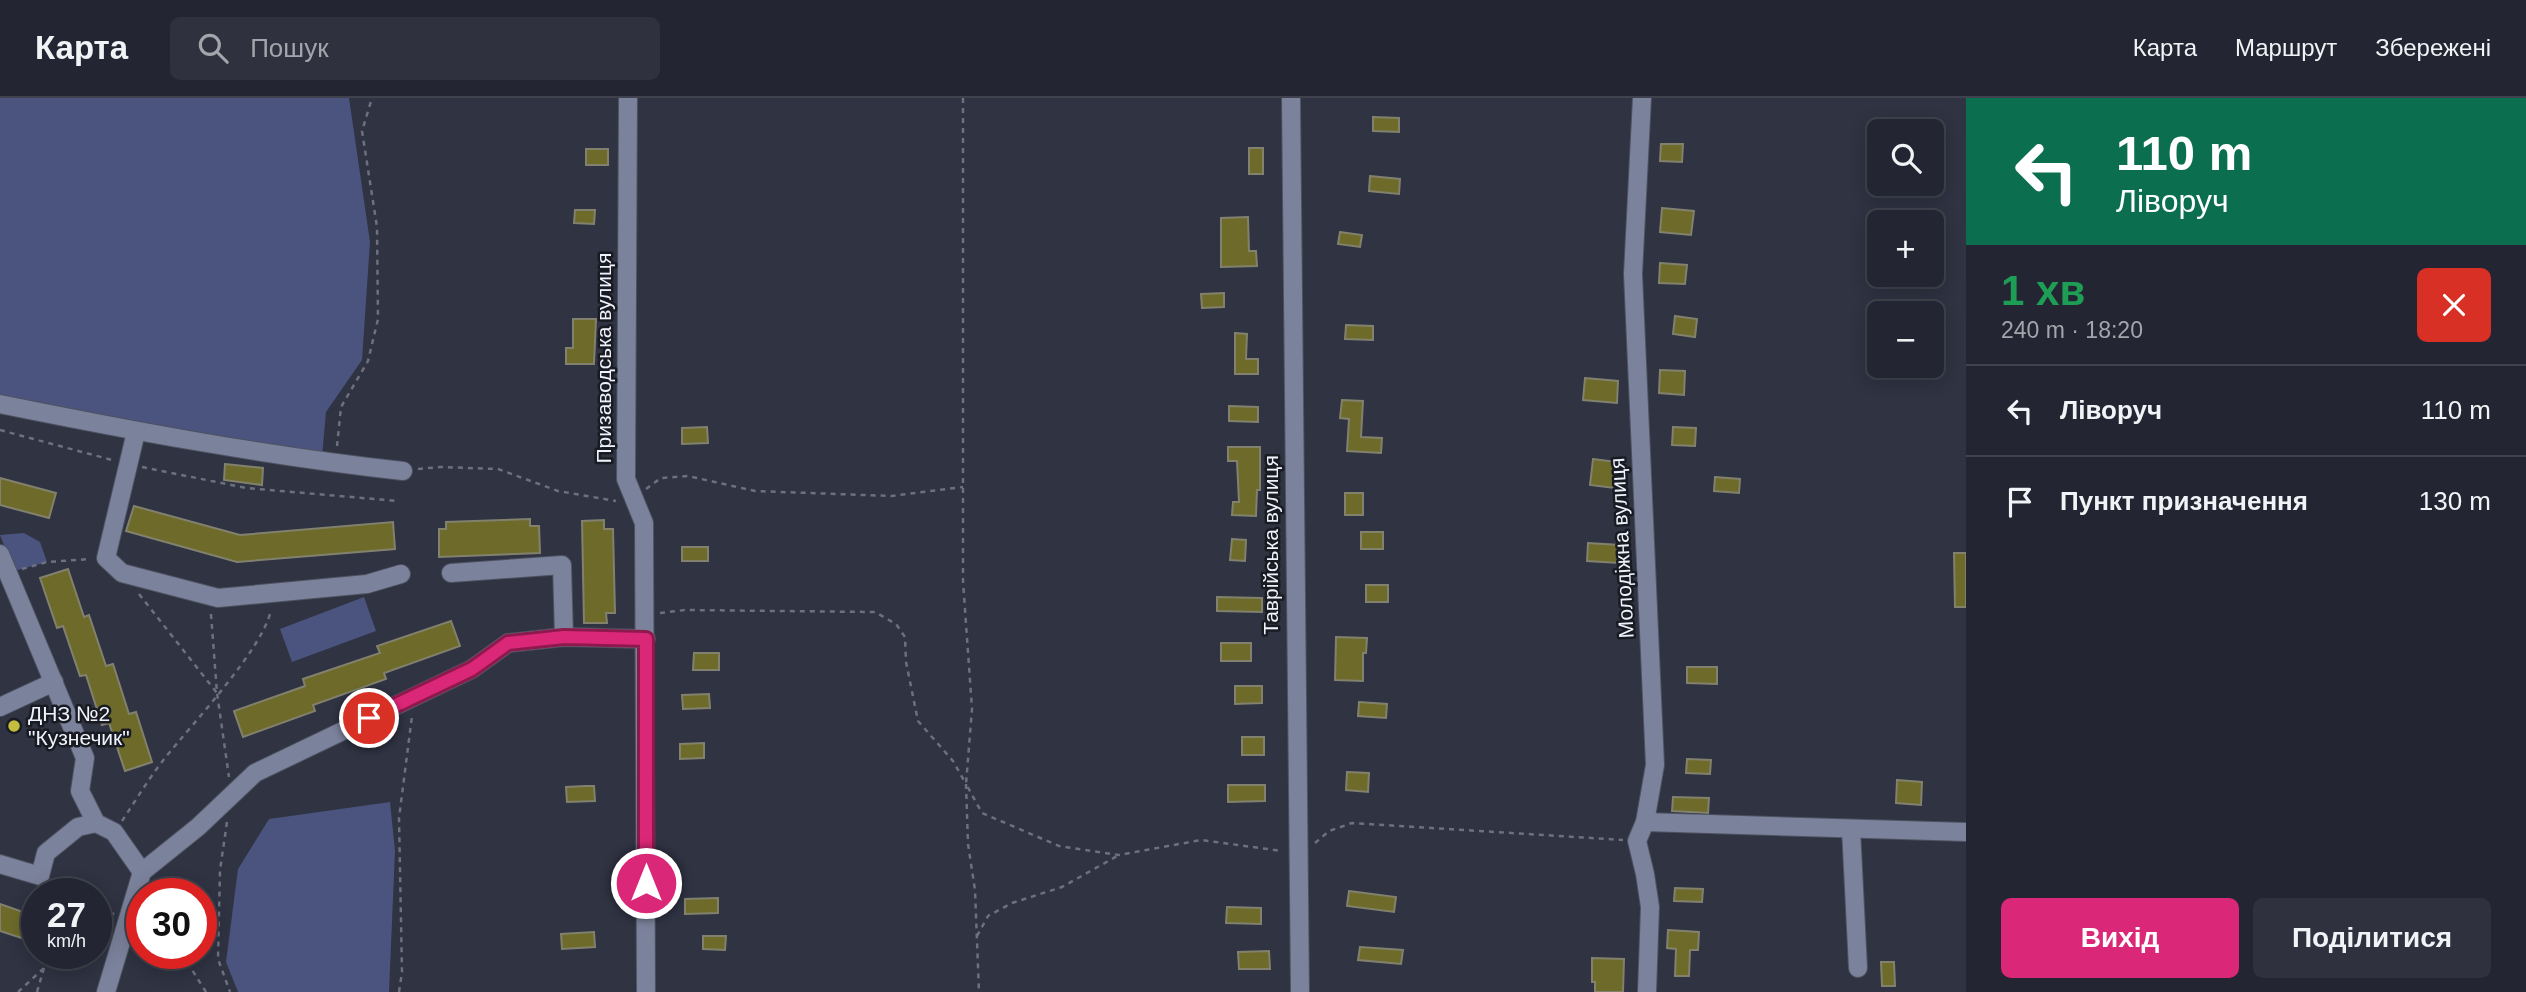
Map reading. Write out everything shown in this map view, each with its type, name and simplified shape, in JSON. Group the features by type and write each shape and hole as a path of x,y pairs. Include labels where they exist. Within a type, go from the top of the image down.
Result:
{"street":[{"name":"Призаводська вулиця","path":"628,98 626,479 644,523 646,992"},
{"name":"Таврійська вулиця","path":"1291,98 1296,853 1300,992"},
{"name":"Молодіжна вулиця","path":"1637,841 1645,822 1655,765 1633,274 1642,98"},
{"path":"0,404 136,432 403,471"},
{"path":"136,432 106,558 122,573 218,598 367,584 401,574"},
{"path":"0,554 85,758 80,791 96,823 114,832 142,872"},
{"path":"451,573 562,565 564,637"},
{"path":"106,992 142,872 198,827 256,773 472,669 508,643 646,631"},
{"path":"0,707 54,682"},
{"path":"1645,822 1966,832"},
{"path":"0,864 40,876 46,853 78,827 96,823"},
{"path":"1851,829 1858,968"},
{"path":"1637,841 1646,874 1650,907 1647,992"}],"path":[{"path":"335,463 341,407 368,361 378,319 377,227 362,131 372,98"},
{"path":"964,98 962,580 972,709 966,784 968,844 975,890 979,992"},
{"path":"0,430 129,464 246,488 398,501"},
{"path":"403,471 440,467 498,469 558,491 608,498 637,506 645,489 661,478 688,476 755,491 891,496 963,487"},
{"path":"9,572 47,562 106,558"},
{"path":"139,593 217,693"},
{"path":"114,832 162,762 249,653 269,621 275,593"},
{"path":"646,631 659,614 677,610 875,612 896,624 905,637 905,662 918,721 953,761 982,813 1059,846 1119,855 1201,840 1296,853"},
{"path":"399,992 399,818 414,695"},
{"path":"1314,844 1329,831 1352,822 1637,841"},
{"path":"977,936 988,916 1012,903 1062,887 1119,855"},
{"path":"112,914 122,906"},
{"path":"18,992 43,969"},
{"path":"37,992 44,969"},
{"path":"191,969 206,992"}],"shaded area":[{"path":"0,98 349,98 370,242 362,360 326,412 322,457 0,396"},
{"path":"24,533 40,542 47,562 14,571 0,535"},
{"path":"364,597 376,631 292,662 280,629"},
{"path":"390,802 395,851 389,992 238,992 226,962 238,869 269,819"}],"building":[{"path":"1373,117 1399,118 1399,132 1373,131"},
{"path":"1661,144 1683,144 1682,162 1660,161"},
{"path":"1249,148 1263,148 1263,174 1249,174"},
{"path":"586,149 608,149 608,165 586,165"},
{"path":"1370,176 1400,179 1399,194 1369,191"},
{"path":"1662,208 1694,211 1691,235 1660,232"},
{"path":"575,210 595,210 594,224 574,223"},
{"path":"1248,217 1249,251 1256,251 1257,266 1221,267 1221,218"},
{"path":"1340,232 1362,235 1360,247 1338,244"},
{"path":"1660,263 1687,265 1685,284 1659,283"},
{"path":"1224,293 1224,307 1202,308 1201,294"},
{"path":"1675,316 1697,319 1695,337 1673,334"},
{"path":"573,319 596,319 594,364 566,364 566,348 573,348"},
{"path":"1346,325 1373,326 1373,340 1345,339"},
{"path":"1235,333 1247,334 1246,359 1258,359 1258,374 1235,374"},
{"path":"1660,370 1685,371 1684,395 1659,393"},
{"path":"1585,378 1618,381 1617,403 1583,400"},
{"path":"1342,400 1363,401 1361,437 1382,438 1381,453 1347,451 1349,419 1340,418"},
{"path":"1229,406 1258,407 1258,422 1229,421"},
{"path":"707,427 708,443 682,444 682,428"},
{"path":"1673,427 1696,428 1695,446 1672,445"},
{"path":"1228,447 1260,447 1260,490 1257,490 1256,516 1232,515 1233,502 1239,502 1237,461 1228,461"},
{"path":"1593,459 1617,462 1614,488 1590,485"},
{"path":"225,464 263,468 262,485 224,480"},
{"path":"1715,477 1740,479 1739,493 1714,491"},
{"path":"0,478 56,493 49,518 0,505"},
{"path":"1345,493 1363,493 1363,515 1345,515"},
{"path":"134,506 240,535 393,522 395,549 237,562 126,531"},
{"path":"530,519 530,526 539,526 540,553 439,557 439,529 446,529 446,522"},
{"path":"604,520 604,529 613,529 615,613 606,613 607,623 584,623 582,521"},
{"path":"1361,532 1383,532 1383,549 1361,549"},
{"path":"1232,539 1246,540 1245,561 1230,560"},
{"path":"1588,543 1620,545 1619,563 1587,561"},
{"path":"682,547 708,547 708,561 682,561"},
{"path":"1954,553 1966,553 1966,607 1955,607"},
{"path":"68,569 84,617 89,615 106,666 113,664 129,714 136,712 152,762 125,771 109,723 102,725 86,675 80,676 63,626 57,628 40,578"},
{"path":"1366,585 1388,585 1388,602 1366,602"},
{"path":"1217,597 1262,598 1262,612 1217,611"},
{"path":"451,621 460,646 384,673 386,679 313,705 315,711 243,737 234,711 305,686 303,679 380,653 377,646"},
{"path":"1336,637 1367,638 1366,653 1363,653 1363,681 1335,680"},
{"path":"1221,643 1251,643 1251,661 1221,661"},
{"path":"694,653 719,653 719,670 693,670"},
{"path":"1687,667 1717,667 1717,684 1687,683"},
{"path":"1235,686 1262,686 1262,703 1235,704"},
{"path":"709,694 710,708 683,709 682,695"},
{"path":"1359,702 1387,704 1386,718 1358,716"},
{"path":"1242,737 1264,737 1264,755 1242,755"},
{"path":"704,743 704,758 680,759 680,744"},
{"path":"1687,759 1711,760 1710,774 1686,773"},
{"path":"1347,772 1369,773 1368,792 1346,790"},
{"path":"1897,780 1922,782 1921,805 1896,803"},
{"path":"1228,785 1265,785 1265,801 1228,802"},
{"path":"594,786 595,801 567,802 566,787"},
{"path":"1673,797 1709,798 1708,813 1672,811"},
{"path":"1675,888 1703,889 1702,902 1674,901"},
{"path":"1349,891 1396,897 1394,912 1347,906"},
{"path":"718,898 718,913 685,914 685,899"},
{"path":"0,904 21,911 21,938 0,931"},
{"path":"1227,907 1261,908 1261,924 1226,923"},
{"path":"1668,930 1699,932 1698,950 1690,950 1689,976 1675,976 1676,949 1667,948"},
{"path":"594,932 595,947 562,949 561,934"},
{"path":"703,936 726,936 725,950 703,949"},
{"path":"1360,947 1403,950 1401,964 1358,960"},
{"path":"1269,951 1270,969 1239,969 1238,952"},
{"path":"1592,958 1624,959 1623,992 1595,992 1595,982 1592,982"},
{"path":"1881,962 1894,962 1895,986 1882,986"}],"place":[{"name":"ДНЗ №2 \"Кузнечик\"","path":"14,726"}],"route":[{"path":"369,718 472,669 508,643 564,637 646,639 646,883"}]}
